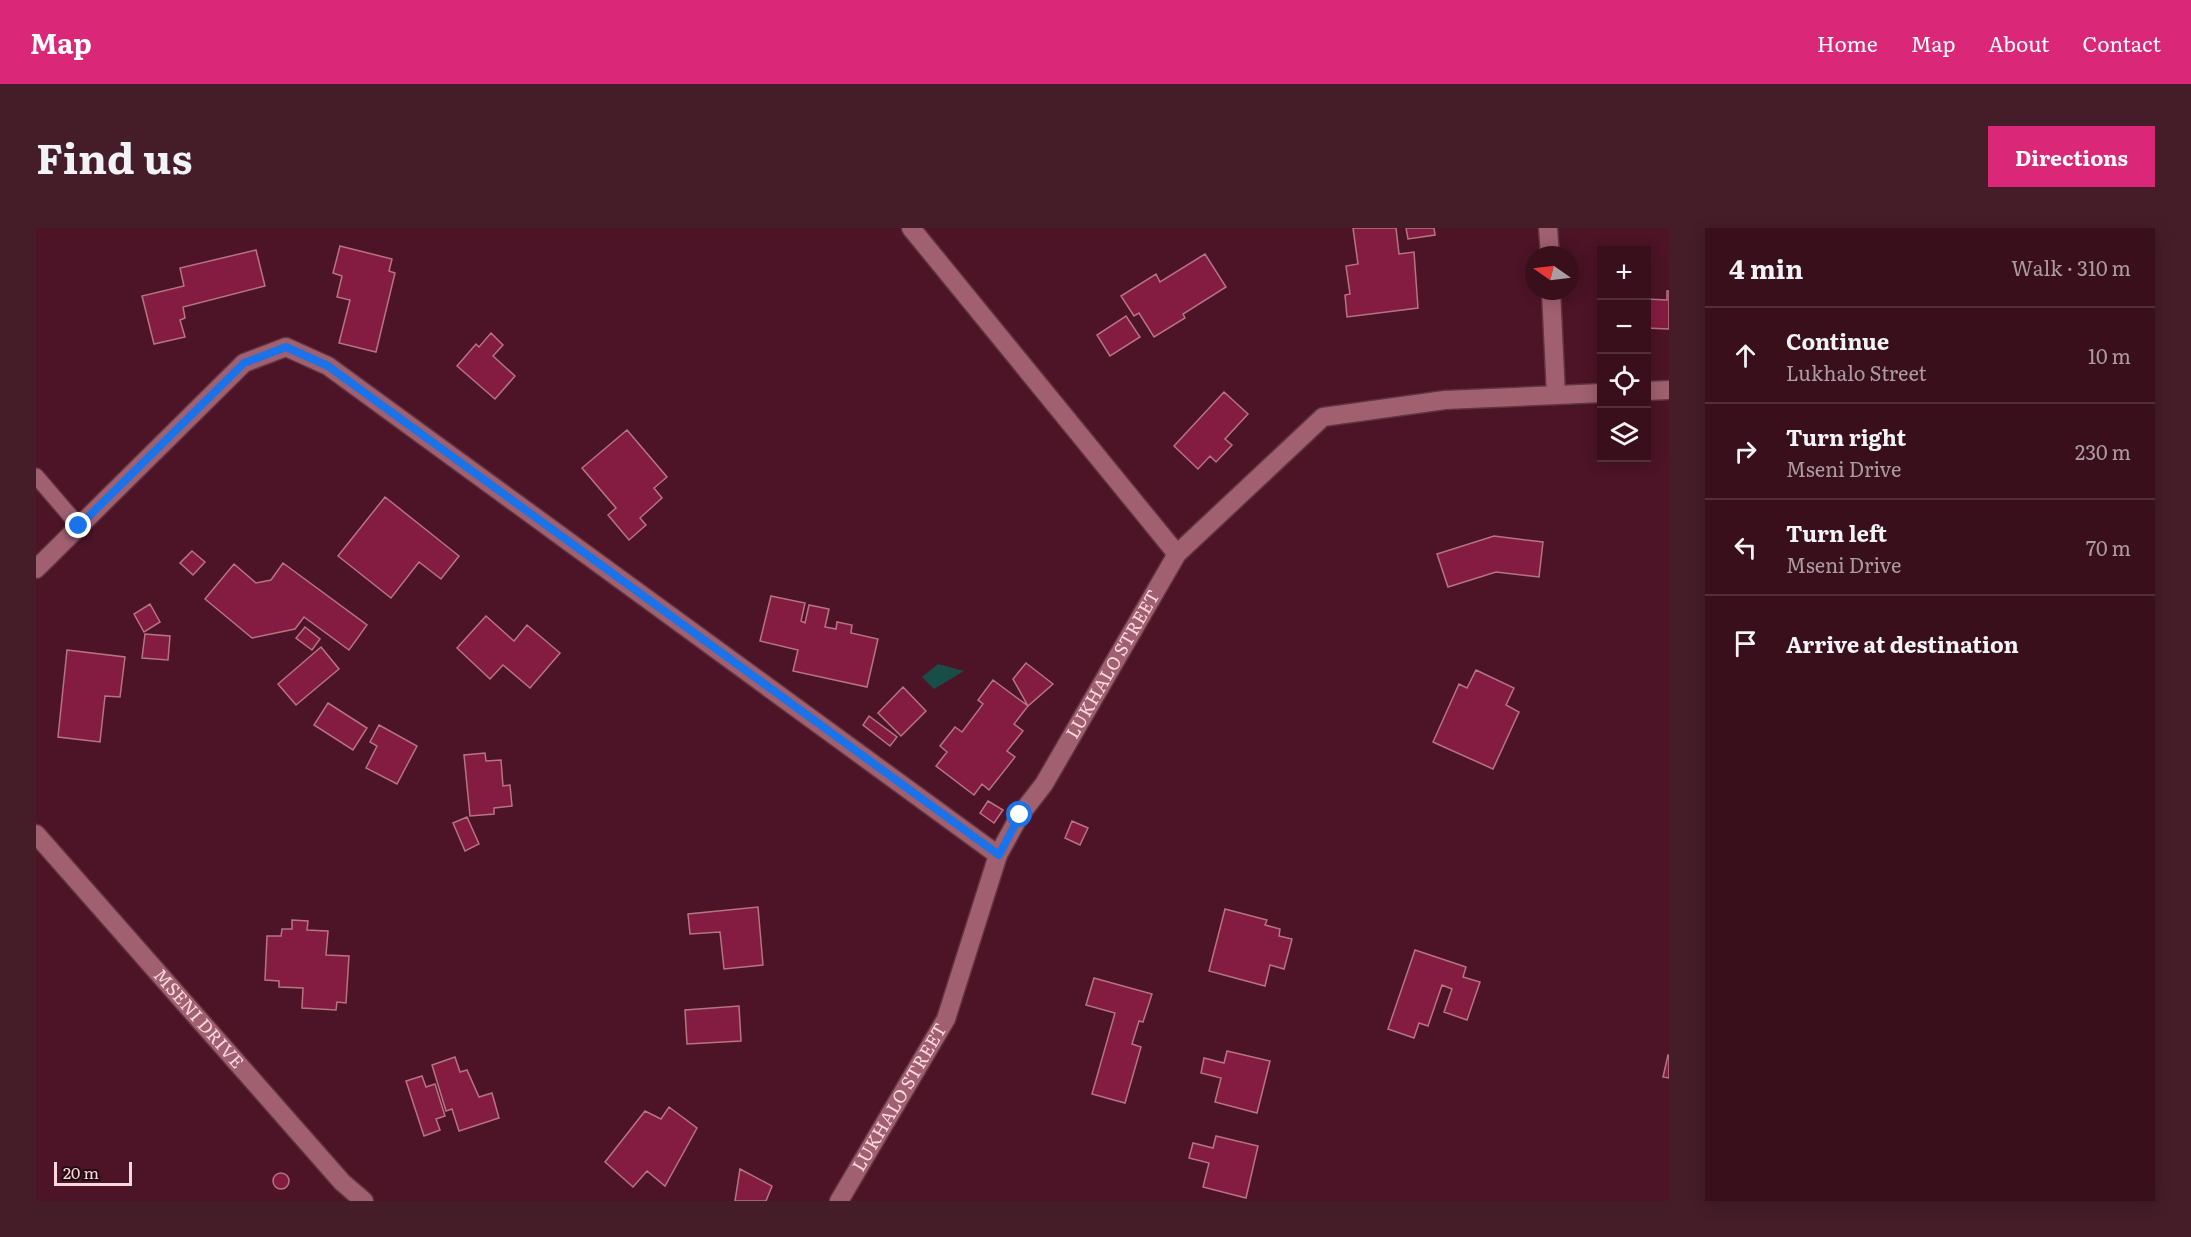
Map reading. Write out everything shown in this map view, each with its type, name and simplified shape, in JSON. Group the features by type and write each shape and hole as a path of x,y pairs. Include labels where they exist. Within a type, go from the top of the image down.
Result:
{"street":[{"path":"911,228 1177,554"},
{"path":"1548,228 1549,246"},
{"path":"1551,300 1556,395"},
{"path":"36,569 244,363 286,347 328,366 999,855"},
{"path":"1651,391 1669,390"},
{"name":"LUKHALO STREET","path":"839,1201 946,1019 999,855 1020,815 1044,784 1177,554 1323,417 1445,400 1597,393"},
{"name":"MSENI DRIVE","path":"36,834 342,1182 364,1201"}],"lane":[{"path":"36,476 79,526"}],"water":[{"path":"938,664 964,671 934,689 922,677"}],"building":[{"path":"1353,228 1396,228 1399,254 1414,252 1418,308 1347,317 1345,295 1350,294 1346,266 1358,264"},
{"path":"1406,228 1434,228 1435,235 1408,239"},
{"path":"340,246 392,259 389,271 395,273 376,352 339,343 350,300 337,297 342,276 333,273"},
{"path":"256,250 265,286 183,307 185,318 180,320 185,337 154,344 142,296 184,286 180,268"},
{"path":"1205,254 1226,287 1183,314 1185,318 1154,337 1139,313 1134,316 1121,296 1156,274 1160,282"},
{"path":"1667,291 1669,291 1669,329 1651,328 1651,299 1667,300"},
{"path":"1126,316 1140,337 1110,356 1097,335"},
{"path":"491,333 503,345 493,356 515,376 495,399 457,366 476,344 479,347"},
{"path":"1224,392 1248,414 1225,439 1232,445 1216,462 1210,456 1198,469 1174,446"},
{"path":"627,430 667,477 654,488 662,498 640,518 646,525 629,540 608,515 616,508 582,468"},
{"path":"385,497 459,556 441,579 419,562 391,598 338,556"},
{"path":"1494,536 1543,542 1539,577 1496,572 1448,587 1437,554"},
{"path":"192,551 205,562 193,575 180,563"},
{"path":"283,563 367,625 349,650 304,617 295,629 252,638 205,599 234,564 256,583 271,580"},
{"path":"771,596 805,603 801,621 805,623 809,605 829,609 825,627 836,629 837,622 852,625 851,633 878,639 867,687 793,671 798,650 760,641"},
{"path":"150,604 160,622 144,632 134,614"},
{"path":"486,616 514,641 527,625 560,653 530,688 503,665 490,679 457,648"},
{"path":"305,627 320,639 312,650 296,638"},
{"path":"145,634 170,636 168,660 142,658"},
{"path":"321,647 339,669 296,705 278,684"},
{"path":"67,650 125,657 120,697 105,696 100,742 58,737"},
{"path":"1026,663 1053,684 1028,706 1013,679"},
{"path":"1476,670 1514,688 1506,705 1519,712 1493,769 1433,742 1459,684 1467,688"},
{"path":"993,680 1028,706 1014,724 1023,731 1007,751 1015,757 989,790 982,784 974,795 936,766 947,752 940,746 955,727 962,732 983,704 978,700"},
{"path":"903,687 926,711 901,736 878,713"},
{"path":"328,703 367,728 353,750 314,725"},
{"path":"869,716 897,737 890,746 863,725"},
{"path":"379,725 417,746 397,784 366,768 377,746 370,742"},
{"path":"485,753 486,761 501,760 503,786 510,785 512,806 494,808 494,814 470,816 464,755"},
{"path":"988,801 1003,810 994,823 980,813"},
{"path":"467,817 479,844 465,851 453,823"},
{"path":"1072,821 1088,828 1080,845 1065,838"},
{"path":"758,907 763,965 724,969 720,932 690,934 688,914"},
{"path":"1225,909 1267,920 1265,925 1280,929 1279,936 1292,939 1284,969 1270,965 1265,986 1209,971"},
{"path":"292,920 308,921 307,930 328,931 326,955 349,956 346,1003 337,1002 336,1010 302,1008 303,988 279,987 279,981 265,980 267,936 281,936 282,929 292,929"},
{"path":"1415,950 1466,967 1463,977 1480,982 1467,1020 1444,1012 1452,989 1442,985 1428,1026 1419,1023 1414,1038 1388,1029"},
{"path":"1094,978 1152,994 1143,1022 1139,1021 1132,1044 1141,1047 1125,1103 1092,1094 1115,1013 1086,1005"},
{"path":"739,1006 741,1041 687,1044 685,1010"},
{"path":"1227,1051 1270,1061 1257,1113 1215,1102 1221,1078 1201,1073 1204,1058 1224,1063"},
{"path":"1669,1056 1669,1078 1663,1077"},
{"path":"455,1057 460,1072 467,1070 479,1097 492,1093 499,1118 459,1131 452,1109 446,1111 432,1065"},
{"path":"422,1076 426,1087 435,1084 445,1116 436,1119 440,1130 424,1136 406,1081"},
{"path":"669,1107 697,1128 665,1186 647,1171 633,1187 605,1162 645,1111 661,1119"},
{"path":"1216,1136 1258,1146 1246,1198 1203,1187 1209,1163 1189,1158 1193,1143 1213,1148"},
{"path":"740,1169 772,1186 766,1201 735,1201"},
{"path":"281,1173 289,1181 281,1189 273,1181"}],"route":[{"path":"79,526 244,363 286,347 328,366 999,855 1020,815"}]}
